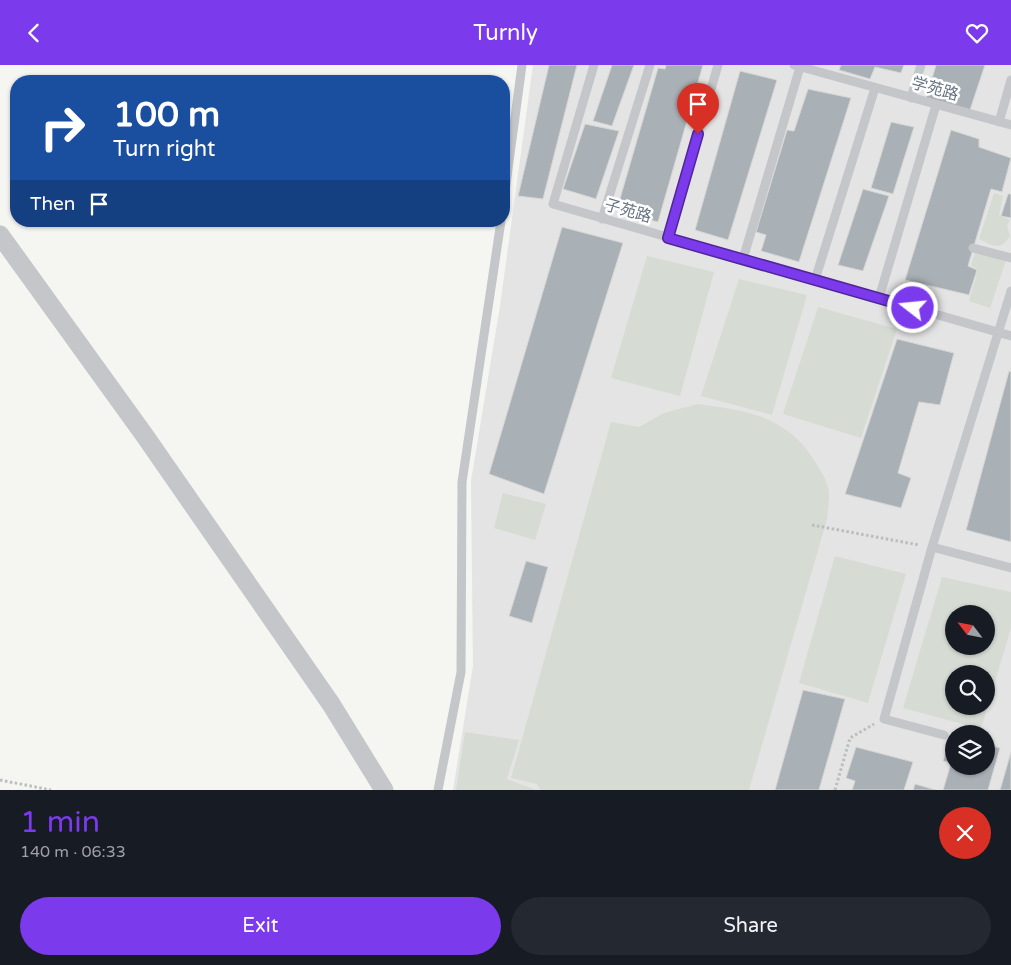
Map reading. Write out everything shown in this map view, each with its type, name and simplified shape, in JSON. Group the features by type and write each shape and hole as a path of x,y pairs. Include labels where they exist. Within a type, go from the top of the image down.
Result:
{"street":[{"path":"0,235 145,436 331,704 384,790"}],"lane":[{"path":"510,154 522,65"},
{"name":"子苑路","path":"594,65 554,205 1011,336"},
{"path":"602,219 650,65"},
{"path":"668,238 718,65"},
{"path":"911,98 921,65"},
{"path":"743,259 797,66"},
{"name":"学苑路","path":"797,66 1011,125"},
{"path":"999,122 1011,80"},
{"path":"815,280 875,88"},
{"path":"879,299 936,105"},
{"path":"438,790 461,672 462,482 500,227"},
{"path":"974,248 1011,258"},
{"path":"944,735 884,719 932,547 1011,291"},
{"path":"932,547 1011,569"}],"path":[{"path":"812,525 932,547"},
{"path":"835,790 850,738 884,719"},
{"path":"0,780 51,790"}],"shaded area":[{"path":"533,65 1011,65 1011,790 453,790 473,666 471,481 500,306"},
{"path":"994,193 1003,196 999,215 1010,220 1007,226 1010,236 999,246 979,239"},
{"path":"975,253 1006,260 990,308 969,301 978,270 971,265"},
{"path":"647,256 714,272 680,396 611,378"},
{"path":"739,279 807,295 772,415 701,396"},
{"path":"818,307 897,329 861,438 783,414"},
{"path":"698,404 731,409 762,417 789,432 812,457 824,477 829,492 827,519 749,790 541,790 537,784 511,778 611,422 639,427 664,413"},
{"path":"503,493 546,504 535,540 494,528"},
{"path":"835,556 906,574 868,703 799,683"},
{"path":"942,577 1011,592 1011,628 995,682 995,665 945,665 945,715 985,715 982,725 966,725 903,708"},
{"path":"465,732 519,740 507,779 536,790 456,790"}],"building":[{"path":"549,65 577,65 543,199 518,196"},
{"path":"612,65 634,65 612,126 593,121"},
{"path":"666,65 703,65 658,222 627,214 629,205 619,202 658,68 665,69"},
{"path":"841,65 904,65 901,73 875,67 870,79 839,70"},
{"path":"936,65 985,65 970,110 926,98"},
{"path":"740,71 777,80 728,240 695,230"},
{"path":"808,89 851,98 799,262 761,251 766,235 756,232 787,130 794,131"},
{"path":"891,122 914,127 893,194 871,188"},
{"path":"585,124 619,131 596,199 563,189"},
{"path":"951,130 979,139 979,147 1011,158 1002,192 991,189 968,266 977,270 969,295 905,280"},
{"path":"863,189 889,196 863,271 838,265"},
{"path":"1008,194 1011,194 1011,218 1001,216"},
{"path":"562,227 623,243 544,494 489,474"},
{"path":"897,339 954,353 940,405 919,402 898,473 911,478 901,508 845,494"},
{"path":"1009,371 1011,372 1011,542 966,530"},
{"path":"526,561 548,567 532,623 509,616"},
{"path":"803,690 845,699 819,790 775,790"},
{"path":"856,747 913,762 904,790 852,790 855,781 846,778"},
{"path":"995,747 1000,748 995,766"},
{"path":"1011,752 1011,790 1000,790"},
{"path":"947,775 992,775 988,790 943,790"},
{"path":"915,784 936,790 913,790"}],"route":[{"path":"698,134 668,238 913,308"}]}
